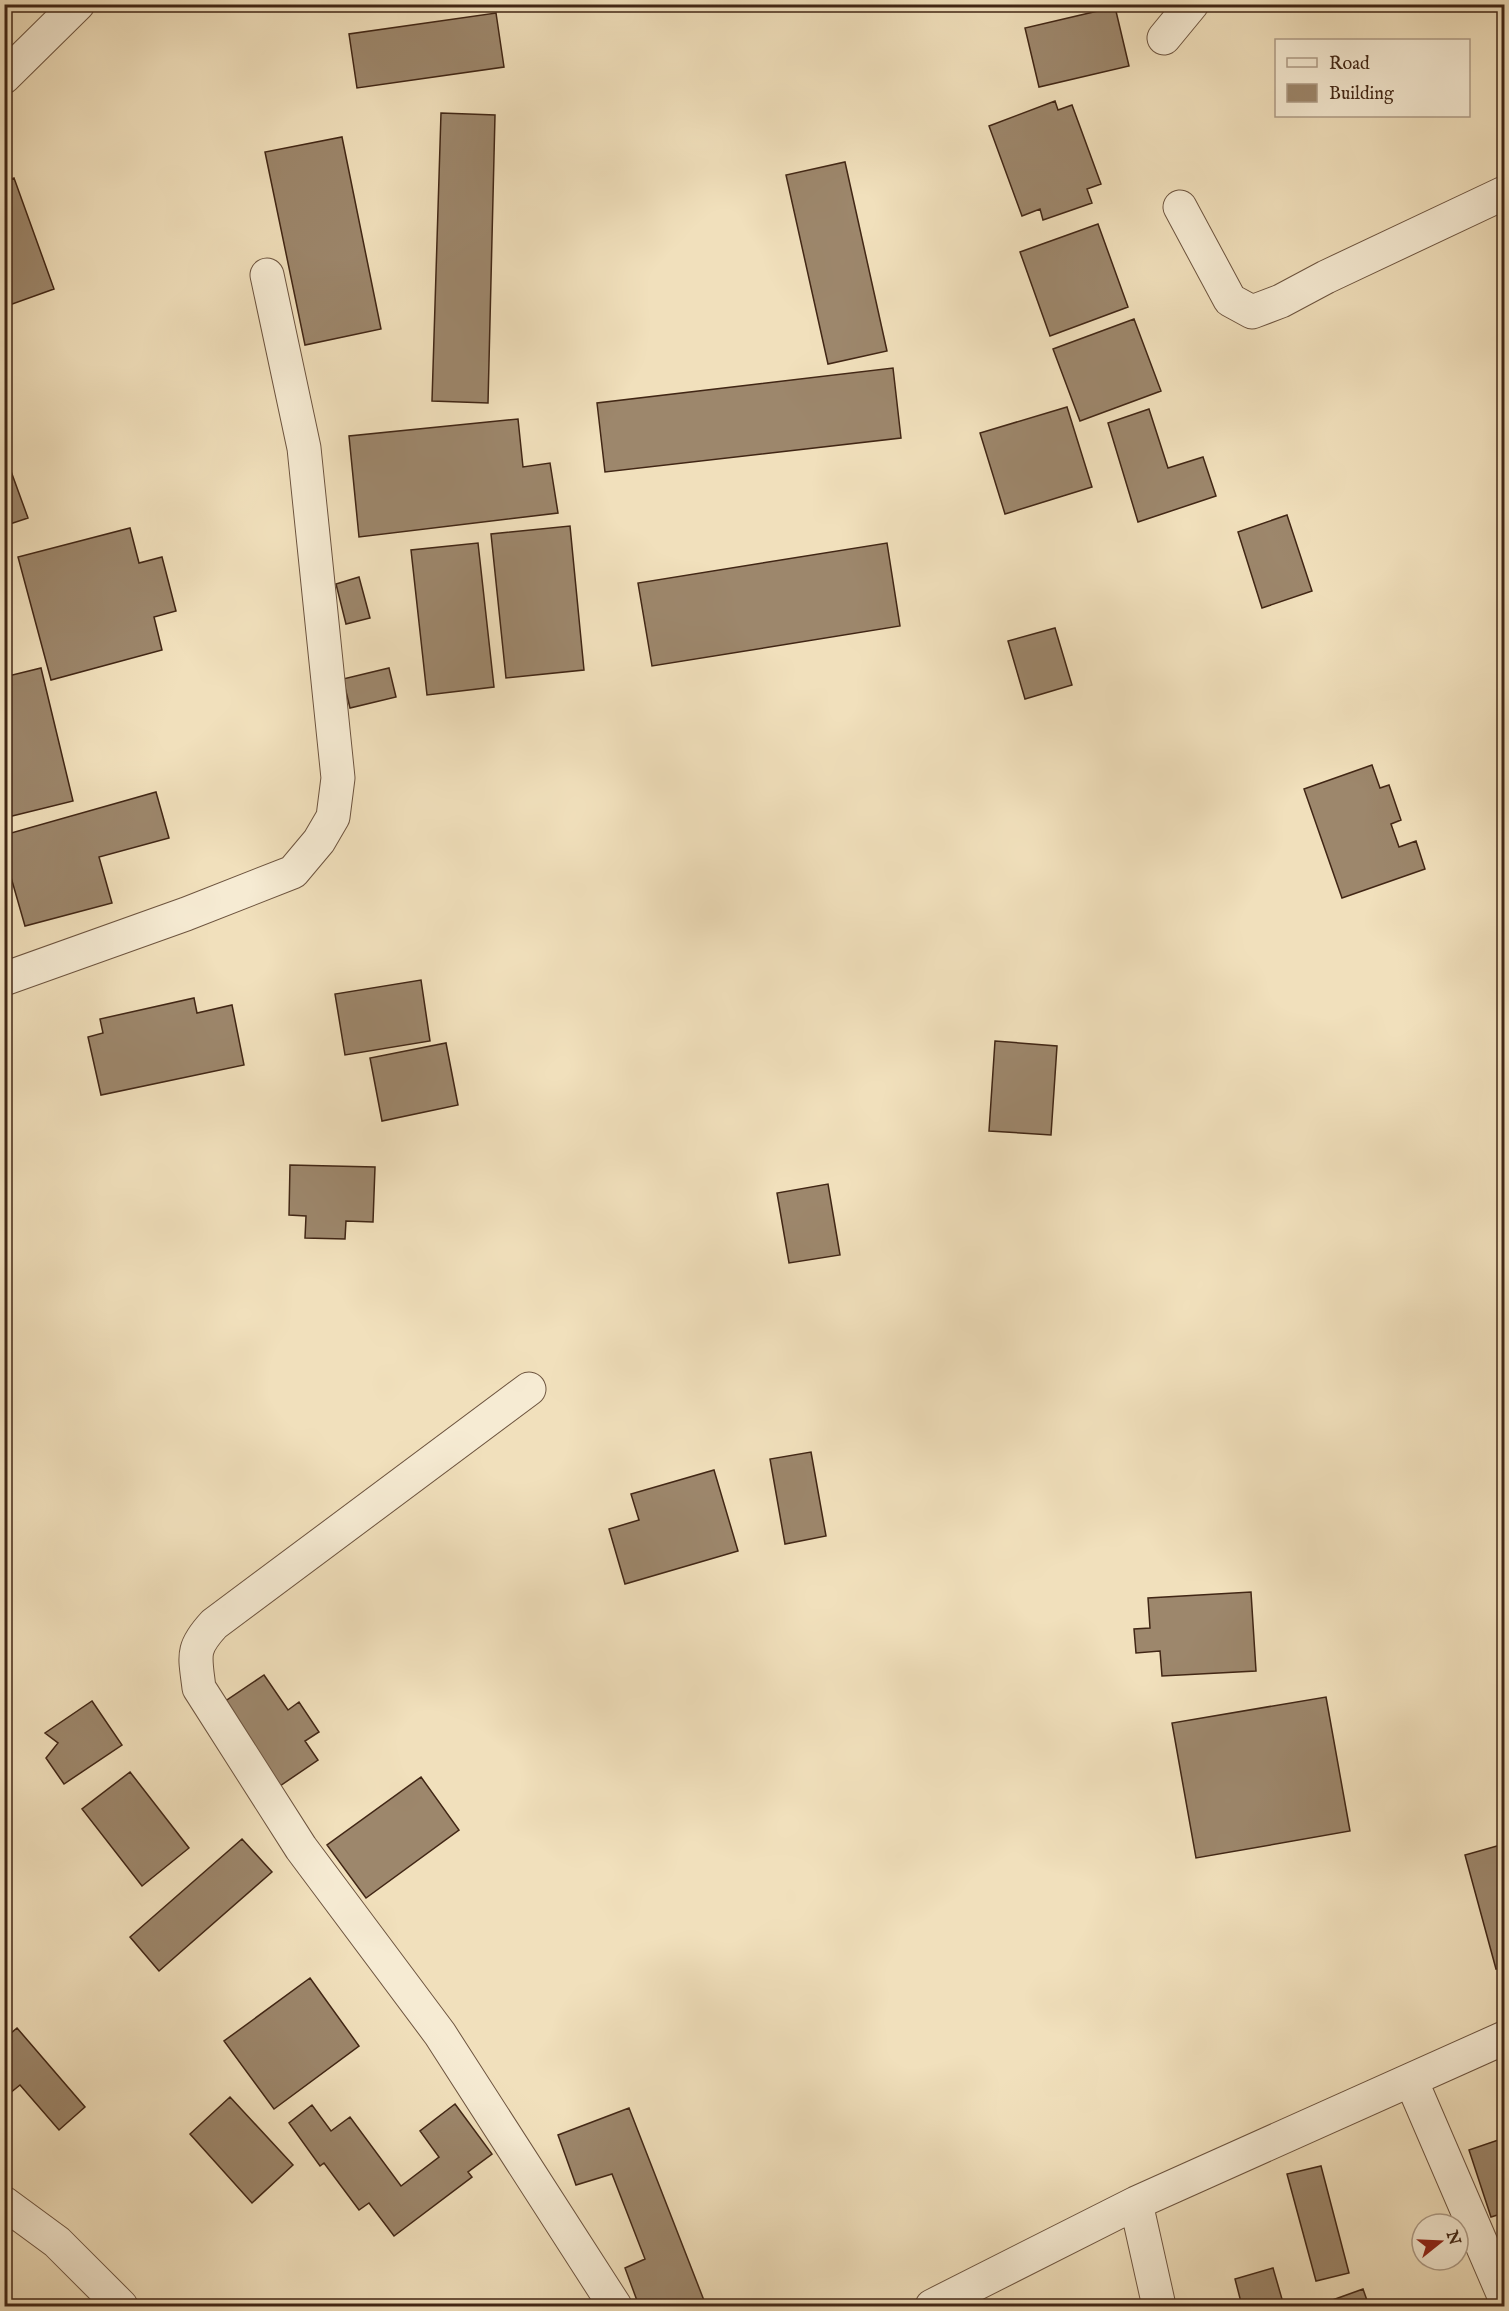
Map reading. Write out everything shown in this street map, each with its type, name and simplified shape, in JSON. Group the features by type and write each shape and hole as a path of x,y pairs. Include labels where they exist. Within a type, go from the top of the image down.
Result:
{"street":[{"path":"4,77 78,4"},
{"path":"1164,38 1192,4"},
{"path":"1180,207 1230,300 1252,312 1281,301 1326,277 1504,193"},
{"path":"4,979 186,914 293,872 319,841 333,817 338,778 304,448 267,275"},
{"path":"529,1389 214,1624 199,1641 195,1657 199,1688 301,1848 440,2034 615,2307"},
{"path":"932,2307 1136,2203 1504,2038"},
{"path":"1411,2080 1504,2296"},
{"path":"4,2203 57,2242 121,2307"},
{"path":"1136,2203 1159,2307"}],"building":[{"path":"1024,4 1046,4 1025,10"},
{"path":"1115,7 1129,66 1039,87 1025,28"},
{"path":"496,13 504,67 357,88 349,34"},
{"path":"1055,101 1058,110 1072,105 1101,184 1087,189 1092,203 1043,220 1040,209 1022,216 989,126"},
{"path":"441,113 495,115 488,403 432,401"},
{"path":"342,137 381,329 305,345 265,152"},
{"path":"845,162 887,351 828,364 786,175"},
{"path":"14,178 54,289 4,307 4,182"},
{"path":"1098,224 1128,307 1050,336 1020,252"},
{"path":"1134,319 1161,391 1080,421 1053,349"},
{"path":"893,368 901,438 605,472 597,403"},
{"path":"1067,407 1092,487 1005,514 980,433"},
{"path":"1149,409 1168,468 1203,457 1216,496 1138,522 1108,423"},
{"path":"518,419 523,467 550,463 558,513 359,537 349,436"},
{"path":"4,452 28,518 4,526"},
{"path":"1287,515 1312,591 1262,608 1238,532"},
{"path":"570,526 584,670 506,678 491,534"},
{"path":"130,528 139,563 162,557 176,611 154,617 162,650 51,680 18,557"},
{"path":"478,543 494,687 427,695 411,550"},
{"path":"887,543 900,626 652,666 638,583"},
{"path":"359,577 370,618 346,624 336,584"},
{"path":"1055,628 1072,685 1025,699 1008,641"},
{"path":"41,668 73,801 4,818 4,677"},
{"path":"389,668 396,697 350,708 343,679"},
{"path":"1372,765 1380,788 1389,785 1401,820 1391,824 1399,847 1416,841 1425,869 1342,898 1304,789"},
{"path":"156,792 169,838 99,857 112,903 25,926 4,853 4,835"},
{"path":"421,980 430,1041 345,1055 335,994"},
{"path":"194,998 197,1013 232,1005 244,1065 101,1095 88,1037 103,1033 100,1019"},
{"path":"995,1041 1057,1046 1051,1135 989,1131"},
{"path":"446,1043 458,1105 382,1121 370,1058"},
{"path":"290,1165 375,1167 373,1222 346,1221 345,1239 305,1238 306,1216 289,1215"},
{"path":"828,1184 840,1255 789,1263 777,1193"},
{"path":"811,1452 826,1536 785,1544 770,1459"},
{"path":"714,1470 738,1551 625,1584 609,1529 639,1520 631,1494"},
{"path":"1251,1592 1256,1671 1162,1676 1160,1651 1136,1653 1134,1629 1150,1628 1148,1598"},
{"path":"264,1675 288,1710 299,1702 319,1732 305,1741 318,1760 277,1788 221,1704"},
{"path":"1326,1697 1350,1831 1196,1858 1172,1723"},
{"path":"92,1701 122,1745 64,1784 46,1758 58,1743 45,1733"},
{"path":"130,1772 189,1848 142,1886 82,1809"},
{"path":"421,1777 459,1830 366,1898 327,1845"},
{"path":"242,1839 272,1872 159,1971 130,1937"},
{"path":"1504,1844 1504,1967 1496,1969 1465,1855"},
{"path":"310,1978 359,2046 274,2109 224,2041"},
{"path":"17,2028 85,2107 59,2130 20,2085 4,2098 4,2039"},
{"path":"230,2097 293,2165 252,2203 190,2134"},
{"path":"455,2104 492,2154 468,2172 472,2177 394,2236 369,2203 359,2210 324,2163 320,2166 289,2123 312,2105 331,2131 350,2117 401,2186 439,2157 420,2131"},
{"path":"629,2108 705,2303 694,2306 639,2306 625,2268 645,2259 612,2174 576,2185 558,2135"},
{"path":"1504,2138 1504,2213 1491,2217 1469,2150"},
{"path":"1321,2166 1349,2273 1316,2281 1287,2174"},
{"path":"1273,2268 1284,2306 1242,2306 1235,2279"},
{"path":"1363,2289 1369,2306 1329,2306 1327,2302"}]}
